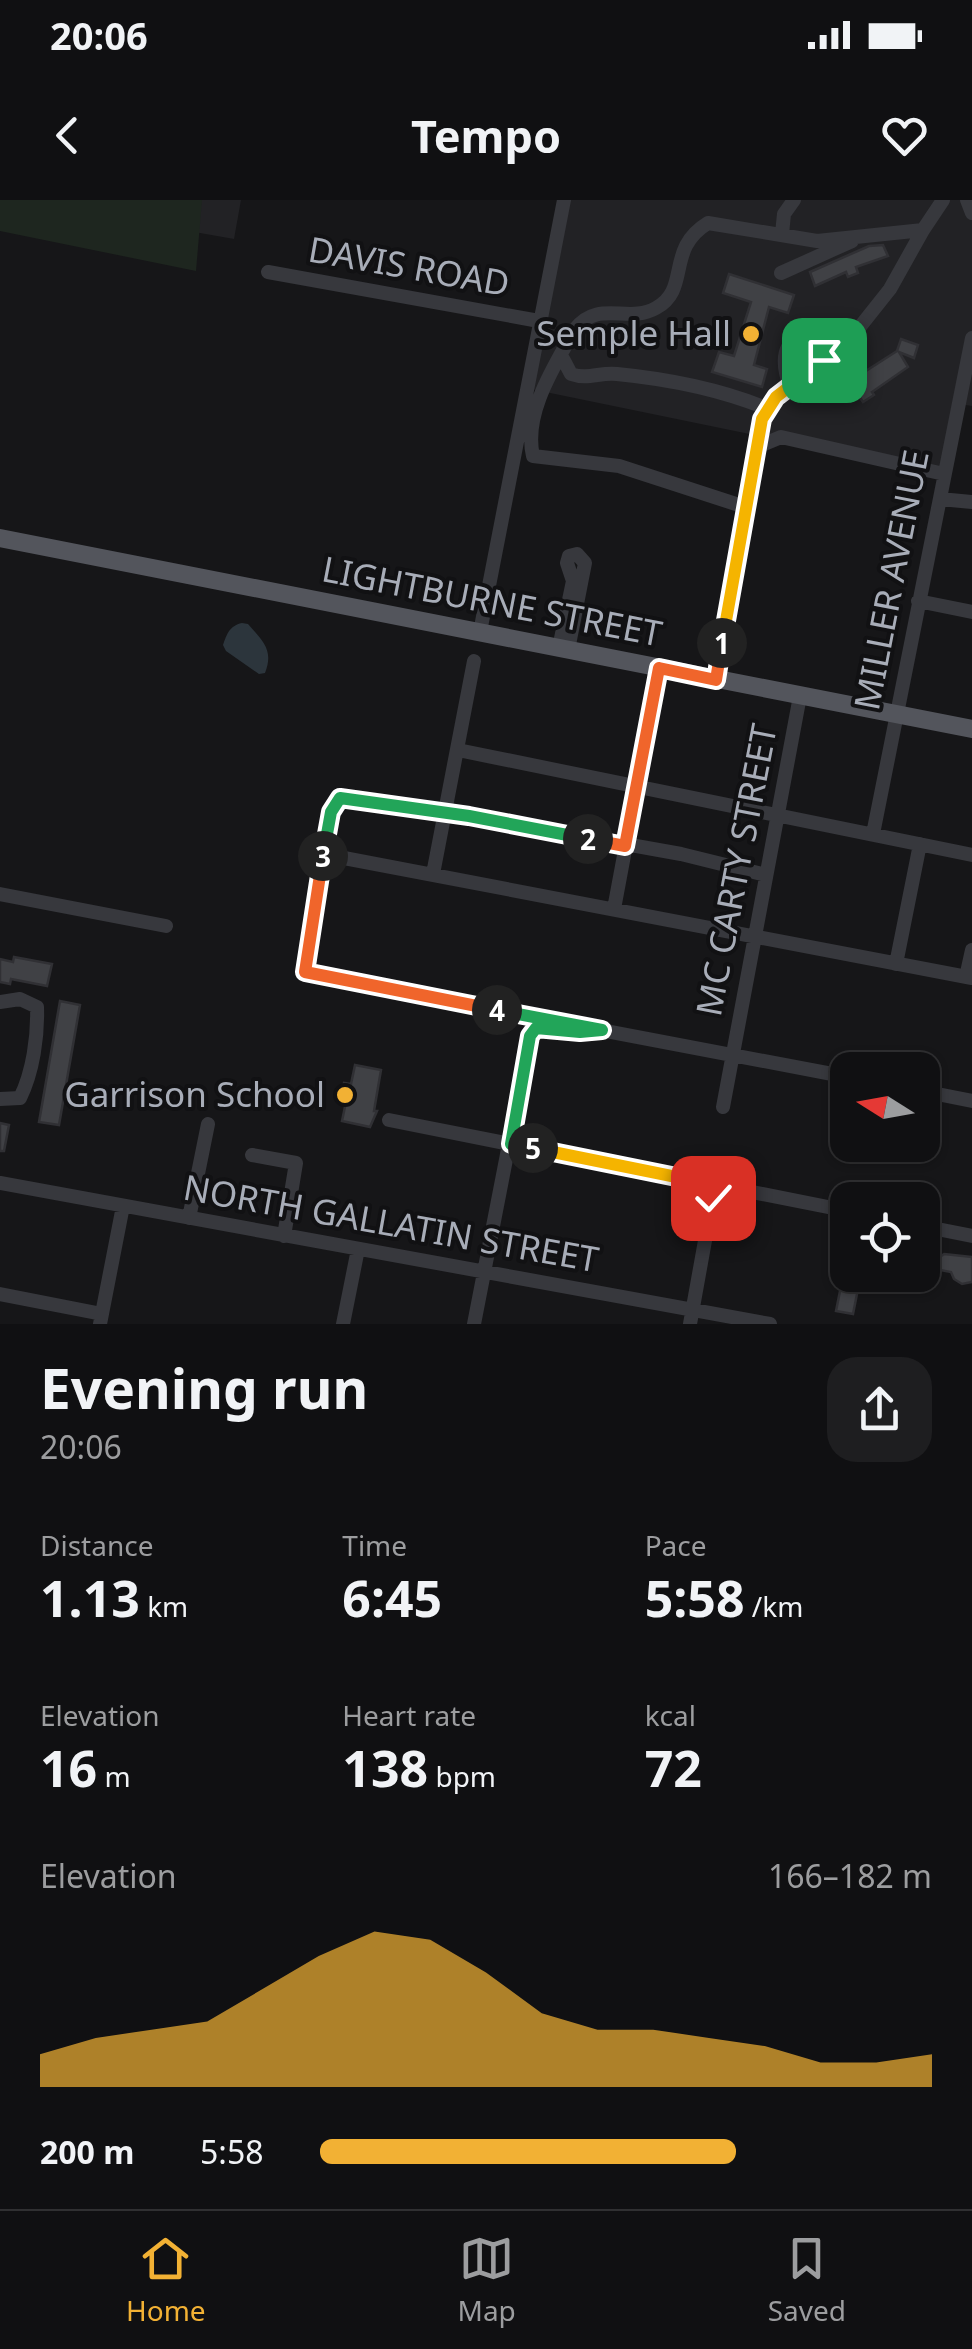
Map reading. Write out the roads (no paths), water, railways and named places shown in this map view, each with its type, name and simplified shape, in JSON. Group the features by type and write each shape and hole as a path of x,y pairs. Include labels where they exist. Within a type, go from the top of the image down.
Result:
{"main road":[{"name":"LIGHTBURNE STREET","path":"0,538 972,729"}],"street":[{"path":"480,632 564,200"},
{"path":"782,234 784,214 794,200"},
{"path":"716,680 766,408 853,335 890,289 943,200"},
{"path":"967,200 972,213"},
{"path":"745,507 656,475 532,456 535,416 544,385 575,329 590,315 608,311 644,313 658,308 676,284 684,244 708,223 817,241 922,230"},
{"path":"781,272 862,236"},
{"name":"DAVIS ROAD","path":"268,272 539,321"},
{"path":"790,387 785,369 788,352 800,335 817,330 853,335"},
{"name":"MILLER AVENUE","path":"873,834 944,474 965,405 972,338"},
{"path":"561,355 570,374 584,379 612,373 699,387 766,408"},
{"path":"757,447 781,436 944,474"},
{"path":"940,499 972,502"},
{"path":"577,554 585,563 564,649 573,581 566,563 569,556 577,554"},
{"path":"918,601 972,612"},
{"path":"434,874 474,661"},
{"path":"614,909 659,668"},
{"name":"MC CARTY STREET","path":"723,1107 800,696"},
{"path":"458,750 972,854"},
{"path":"766,875 680,854 340,798 331,812 305,972 830,1074"},
{"path":"896,964 920,844"},
{"path":"323,854 969,978 972,950"},
{"path":"0,894 166,926"},
{"path":"0,1002 20,999 37,1006 37,1023 27,1084 20,1098 0,1100"},
{"path":"474,1324 530,1036 536,1028 602,1030"},
{"path":"940,1095 972,1101"},
{"path":"389,1120 830,1207"},
{"path":"189,1218 208,1124"},
{"path":"252,1155 296,1163 284,1236"},
{"name":"NORTH GALLATIN STREET","path":"0,1183 484,1272 691,1317 762,1323"},
{"path":"691,1317 716,1185"},
{"path":"0,1294 101,1319 123,1206"},
{"path":"940,1230 972,1236"},
{"path":"343,1324 358,1249"}],"place":[{"name":"Semple Hall","path":"751,334"},
{"name":"Garrison School","path":"345,1095"}]}
